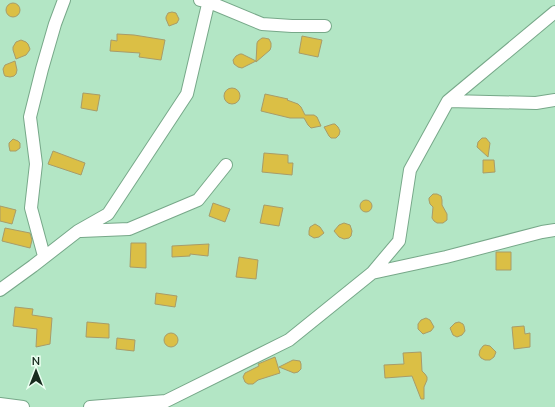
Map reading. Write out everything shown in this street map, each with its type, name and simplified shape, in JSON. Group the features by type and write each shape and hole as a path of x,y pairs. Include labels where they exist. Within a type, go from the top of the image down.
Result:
{"street":[{"path":"44,256 31,208 36,164 30,117 55,24 64,0"},
{"path":"0,290 78,231 108,214 187,94 206,1 262,24 325,26"},
{"path":"90,407 166,402 289,340 372,273 399,241 410,170 448,101 555,12"},
{"path":"448,101 536,103 555,100"},
{"path":"78,231 129,229 198,200 226,164"},
{"path":"372,273 446,257 555,230"},
{"path":"0,404 23,407"}],"building":[{"path":"10,3 16,3 20,7 20,13 16,17 10,17 6,13 6,7"},
{"path":"168,13 176,13 179,19 177,23 169,26 166,17"},
{"path":"117,34 165,40 161,60 139,57 140,53 110,51 111,40 117,41"},
{"path":"302,36 322,40 318,57 299,53"},
{"path":"262,38 269,39 271,47 270,50 256,62 257,43"},
{"path":"21,40 28,44 30,49 26,55 16,59 13,47 16,42"},
{"path":"240,54 256,61 242,68 238,67 234,64 233,60"},
{"path":"15,61 17,70 16,74 10,77 5,76 3,69 5,65"},
{"path":"232,88 239,93 240,96 235,103 232,104 225,99 224,96 229,89"},
{"path":"83,93 100,95 97,111 81,108"},
{"path":"265,94 288,99 287,100 298,104 305,115 314,115 317,117 321,126 311,128 304,118 290,118 261,111"},
{"path":"333,124 338,127 340,131 336,138 331,138 324,127"},
{"path":"482,138 486,138 490,143 488,157 477,147 478,142"},
{"path":"13,139 20,143 20,148 16,151 10,151 9,143"},
{"path":"53,151 85,163 81,175 48,164"},
{"path":"264,153 288,155 288,163 293,163 292,175 262,172"},
{"path":"483,160 494,160 495,172 483,173"},
{"path":"433,194 441,196 442,205 447,214 447,220 443,223 437,223 432,218 433,207 430,204 429,198"},
{"path":"364,200 368,200 372,206 368,212 364,212 360,208 360,204"},
{"path":"213,203 230,209 225,222 209,216"},
{"path":"264,205 283,208 279,226 260,223"},
{"path":"0,206 16,210 12,224 0,221"},
{"path":"344,223 350,225 352,231 349,238 344,239 339,237 334,231 339,225"},
{"path":"315,224 320,227 324,233 319,237 314,238 309,235 309,231 310,227"},
{"path":"5,228 30,233 32,240 30,248 2,241"},
{"path":"131,243 146,243 146,268 130,267"},
{"path":"209,244 208,256 190,254 190,256 172,257 172,246"},
{"path":"496,252 511,252 511,270 496,270"},
{"path":"239,257 258,260 256,279 236,277"},
{"path":"156,293 177,296 175,307 155,304"},
{"path":"15,307 33,309 32,315 52,318 50,344 36,347 37,329 13,326"},
{"path":"426,318 430,320 434,327 431,331 423,334 418,329 418,324 421,320"},
{"path":"87,322 109,324 109,338 86,337"},
{"path":"459,322 463,324 465,331 462,335 457,337 453,335 450,328 455,323"},
{"path":"524,326 525,334 530,333 530,347 514,349 512,327"},
{"path":"168,333 174,333 178,337 178,343 174,347 168,347 164,343 164,337"},
{"path":"117,338 135,340 134,351 116,349"},
{"path":"485,345 490,346 496,352 494,357 490,360 485,360 479,355 480,350"},
{"path":"421,352 422,371 427,377 424,387 424,399 421,399 412,376 385,378 384,365 404,364 403,353"},
{"path":"275,357 280,373 258,380 253,384 248,384 245,382 243,377 245,373 259,366 258,364"},
{"path":"293,360 300,361 301,369 298,372 294,373 279,367"}]}
